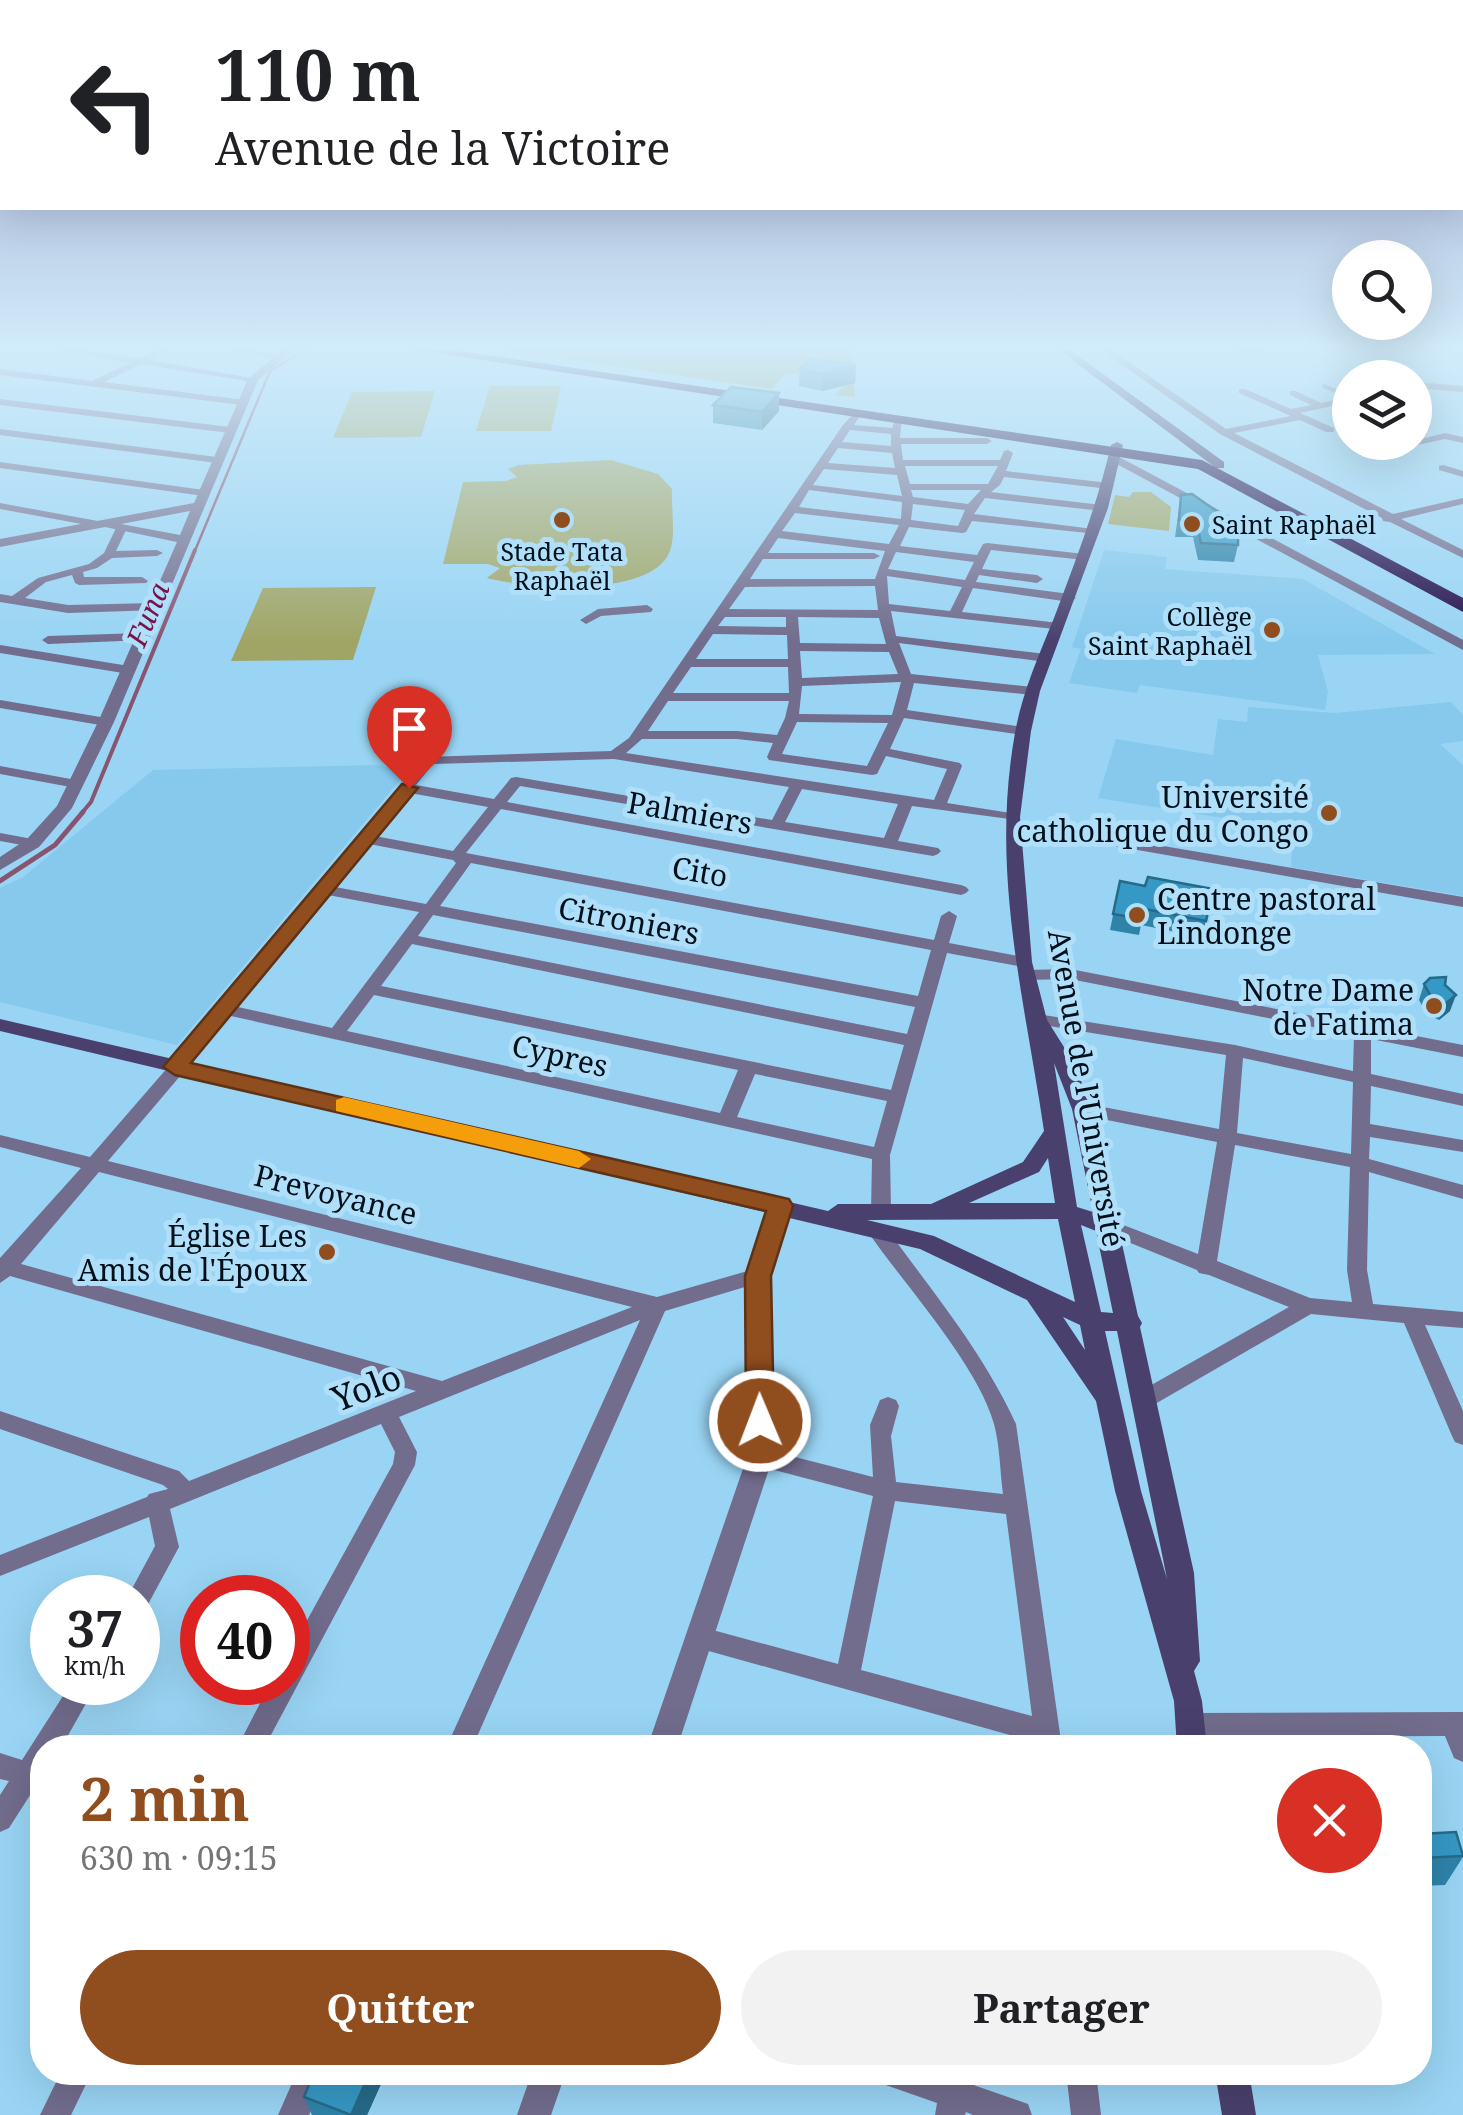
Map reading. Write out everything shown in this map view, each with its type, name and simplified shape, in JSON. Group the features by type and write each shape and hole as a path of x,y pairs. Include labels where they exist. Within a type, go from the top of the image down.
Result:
{"highway":[{"path":"1063,446 1206,462 1463,592"},
{"path":"1076,446 1117,452"},
{"path":"1154,454 1166,446"},
{"path":"1206,462 1463,606"}],"main road":[{"path":"1183,446 1206,462"},
{"path":"1185,446 1206,462"},
{"name":"Avenue de l’Université","path":"1117,452 1070,598 1032,691 1004,816 1014,839 1024,968 1037,1019 1067,1212 1128,1491 1191,1725"},
{"path":"1037,1019 1064,1063 1082,1108 1130,1322 1180,1574 1191,1725"},
{"path":"0,1026 791,1208 879,1221 961,1255 1036,1296 1093,1321 1130,1322"},
{"path":"925,1213 1015,1177 1042,1155 1054,1131"},
{"path":"879,1221 925,1213 1067,1212 1108,1226"},
{"path":"1036,1296 1078,1354 1113,1417"},
{"path":"1234,2085 1239,2115"}],"street":[{"path":"106,446 217,460"},
{"path":"0,865 33,843 64,808 106,722 185,540 186,524 201,500 223,446"},
{"path":"614,756 638,735 836,446"},
{"path":"879,446 1000,463 1109,486"},
{"path":"821,466 898,446"},
{"path":"898,446 907,524 881,577 899,669 906,678"},
{"path":"992,446 1000,463"},
{"path":"1250,446 1463,555"},
{"path":"1117,452 1463,646"},
{"path":"792,509 962,530 1000,463"},
{"path":"0,465 201,500"},
{"path":"1443,468 1463,474"},
{"path":"807,487 906,494 986,490 1102,508"},
{"path":"906,494 971,512 1093,532"},
{"path":"109,555 126,526 201,500"},
{"path":"1388,519 1463,501"},
{"path":"0,506 126,526 185,540"},
{"path":"45,513 98,524 186,524"},
{"path":"0,543 98,524"},
{"path":"775,534 977,565 1037,579"},
{"path":"955,614 987,546 1084,557"},
{"path":"761,556 892,552"},
{"path":"7,600 42,580 77,572 109,555 157,553"},
{"path":"77,572 79,581 142,581"},
{"path":"741,584 881,577 1070,598"},
{"path":"7,600 68,609 154,607"},
{"path":"586,620 598,613 647,609"},
{"path":"722,613 886,611 955,614 1058,627"},
{"path":"792,614 796,690 792,718 774,755 777,759 872,771 895,721 906,678"},
{"path":"711,630 792,631"},
{"path":"48,640 142,637"},
{"path":"793,648 893,643 1046,658"},
{"path":"0,649 128,670"},
{"path":"688,662 794,663"},
{"path":"665,696 796,690 906,678 1032,691"},
{"path":"0,704 106,722"},
{"path":"792,718 895,721 1023,732"},
{"path":"638,735 738,734 781,740"},
{"path":"881,751 955,766 938,805"},
{"path":"446,1390 2,1269 227,1010 429,760 614,756 1004,816"},
{"path":"0,770 76,784"},
{"path":"338,1034 464,863 457,855 521,780 933,851"},
{"path":"777,824 797,785"},
{"name":"Palmiers","path":"409,788 961,890"},
{"path":"889,844 907,800"},
{"path":"1014,839 1069,834 1463,902"},
{"path":"0,836 33,843"},
{"name":"Cito","path":"366,839 942,943 1024,968 1363,1031 1461,1045"},
{"name":"Citroniers","path":"323,889 924,1004"},
{"path":"949,916 882,1155 879,1221 910,1280 966,1346 990,1384 1004,1424 1047,1735"},
{"path":"409,939 913,1040"},
{"path":"372,989 897,1097"},
{"name":"Cypres","path":"227,1010 882,1155"},
{"path":"1037,1019 1235,1051 1463,1100"},
{"path":"1363,1031 1357,1270 1364,1310"},
{"path":"1206,1268 1227,1138 1235,1051"},
{"path":"726,1120 749,1066"},
{"path":"1082,1108 1361,1163 1463,1192"},
{"path":"1362,1129 1463,1146"},
{"name":"Prevoyance","path":"0,1141 657,1305"},
{"path":"666,1735 760,1457 758,1276 791,1208"},
{"path":"1108,1226 1308,1306 1463,1320"},
{"name":"Yolo","path":"0,1566 657,1305 758,1276"},
{"path":"465,1735 657,1305"},
{"path":"1146,1398 1308,1306"},
{"path":"1410,1313 1463,1436"},
{"path":"847,1679 886,1490 880,1436 881,1416 888,1406"},
{"path":"310,1636 404,1465 406,1452 387,1415"},
{"path":"0,1420 171,1478 184,1490"},
{"path":"760,1457 886,1490 1018,1506"},
{"path":"152,1575 167,1547 157,1501"},
{"path":"698,1637 1032,1735"},
{"path":"56,1735 73,1705"},
{"path":"257,1735 273,1705"},
{"path":"1191,1725 1460,1732"},
{"path":"0,1766 30,1764"},
{"path":"0,1820 30,1778"},
{"path":"55,2115 71,2085"},
{"path":"293,2115 307,2085"},
{"path":"534,2115 545,2085"},
{"path":"916,2085 952,2105 1016,2115"},
{"path":"1083,2085 1086,2115"}],"shaded area":[{"name":"Collège Saint Raphaël","path":"1104,550 1167,557 1165,569 1303,579 1435,654 1318,655 1328,692 1325,710 1140,685 1137,693 1069,683 1081,649 1072,647"},
{"name":"Université catholique du Congo","path":"1451,702 1463,715 1463,741 1440,744 1463,765 1463,896 1291,867 1293,829 1098,798 1116,739 1213,755 1218,719 1247,722 1248,707 1335,713"},
{"path":"379,765 406,773 177,1045 0,1002 0,888 23,877 153,770"}],"green space":[{"name":"Stade Tata Raphaël","path":"611,460 658,474 672,489 672,544 659,566 639,577 614,583 557,587 487,578 500,568 488,564 443,564 463,482 506,481 517,477 508,469 519,465"},
{"path":"1133,492 1151,492 1171,507 1169,531 1108,524 1115,495 1129,497"},
{"path":"376,587 353,660 231,661 263,588"}],"building":[{"path":"1192,494 1238,526 1238,545 1201,543 1196,519 1179,520 1181,495"},
{"path":"1148,877 1213,889 1206,921 1145,909 1142,919 1113,914 1120,881 1145,886"},
{"path":"1446,977 1445,985 1456,995 1445,1004 1432,998 1424,984 1430,978"},
{"path":"1456,1832 1463,1856 1432,1857 1432,1833"},
{"path":"309,2085 364,2085 351,2115 304,2097"}],"waterway":[{"name":"Funa","path":"194,553 239,446"},
{"name":"Funa","path":"81,814 91,802 195,550"},
{"name":"Funa","path":"0,881 55,845 83,812"}],"slow traffic":[{"path":"344,1105 579,1159"}],"place":[{"name":"Stade Tata Raphaël","path":"562,520"},
{"name":"Saint Raphaël","path":"1192,524"},
{"name":"Collège Saint Raphaël","path":"1272,630"},
{"name":"Université catholique du Congo","path":"1329,813"},
{"name":"Centre pastoral Lindonge","path":"1137,915"},
{"name":"Notre Dame de Fatima","path":"1434,1006"},
{"name":"Église Les Amis de l'Époux","path":"327,1252"}],"route":[{"path":"409,788 227,1010 175,1067 780,1206 758,1276 760,1421"}]}
